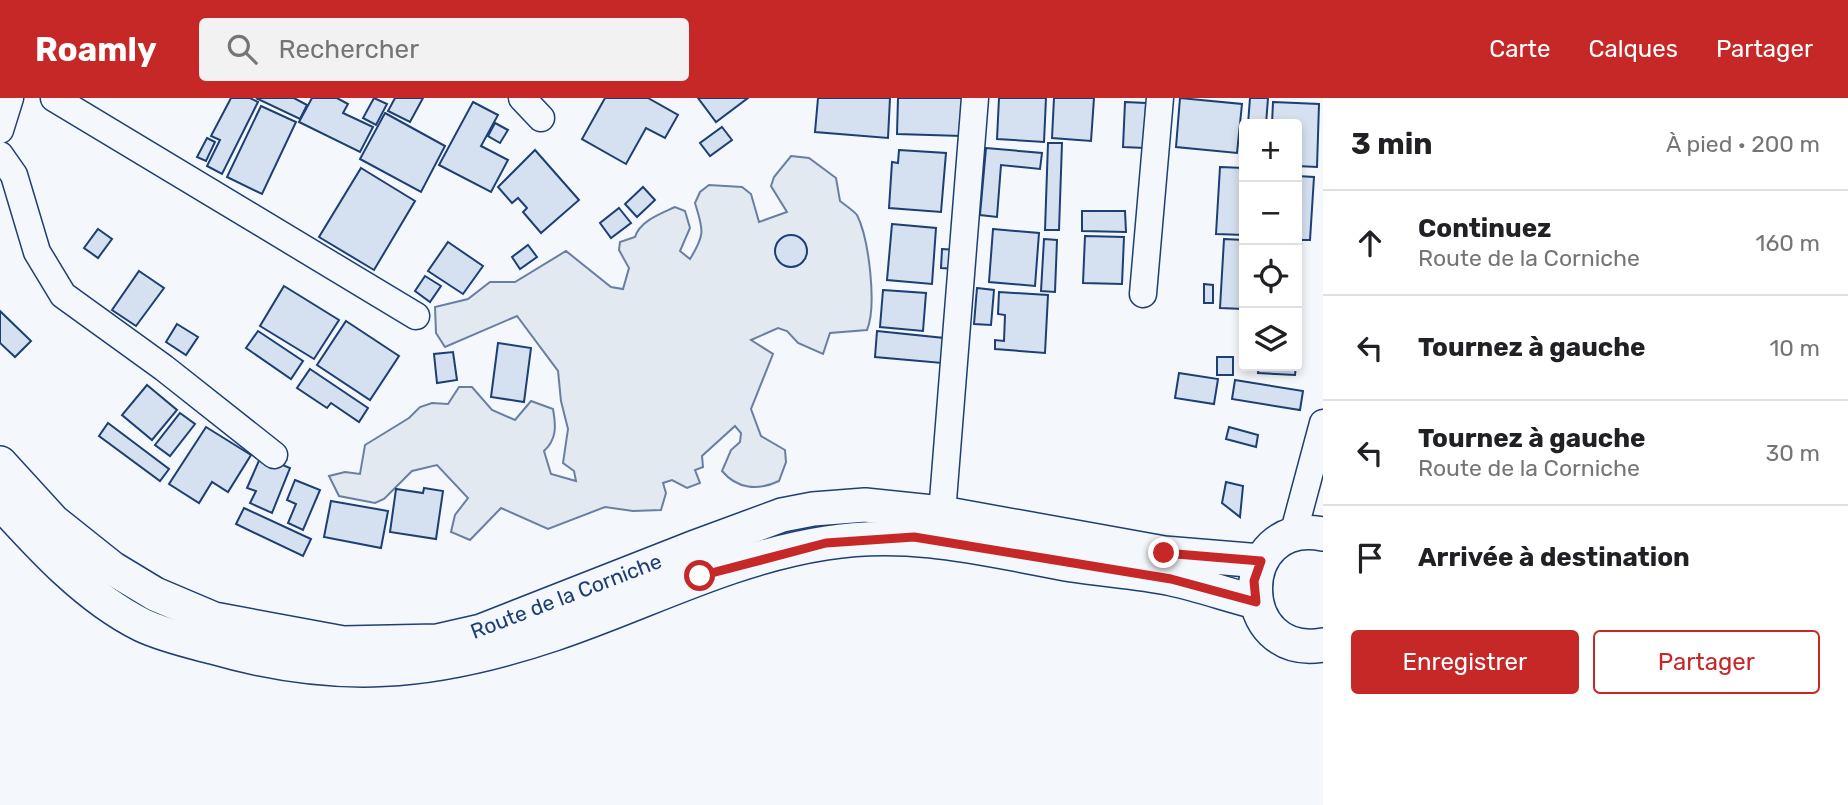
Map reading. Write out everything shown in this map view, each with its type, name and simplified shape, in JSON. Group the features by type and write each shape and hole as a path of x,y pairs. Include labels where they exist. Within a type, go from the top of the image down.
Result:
{"main road":[{"name":"Route de la Corniche","path":"0,463 53,521 113,568 155,594 214,619 343,643 437,641 481,631 645,565 782,516 865,505 942,513 1164,553 1261,561"},
{"name":"Route de la Corniche","path":"0,502 34,540 94,593 142,625 253,659 343,670 439,666 484,655 556,633 700,576 793,550 864,538 914,537 983,546 1072,565 1171,579 1256,602"},
{"path":"1308,534 1274,545 1261,561 1254,581 1256,602 1266,624 1284,640 1307,647 1323,645"}],"street":[{"path":"0,130 10,98"},
{"path":"54,98 416,316"},
{"path":"522,98 541,118"},
{"path":"942,513 975,98"},
{"path":"1143,294 1160,98"},
{"path":"4,168 30,220 37,253 63,295 164,368 274,455"},
{"path":"1308,534 1323,431"}],"shaded area":[{"path":"791,156 809,158 836,178 840,201 857,215 868,256 871,305 867,330 830,333 823,354 798,343 787,331 778,328 751,340 773,354 751,409 761,436 785,450 786,462 779,481 756,487 741,485 722,471 731,450 740,442 741,433 735,426 702,456 703,467 695,470 700,483 687,488 672,480 663,483 666,493 661,510 633,511 605,507 548,529 501,508 470,540 451,532 455,515 468,498 437,465 412,471 384,499 375,503 339,496 329,476 345,472 360,474 365,445 409,418 420,407 432,403 448,404 459,387 472,387 492,410 515,420 531,401 553,409 554,432 544,451 551,474 576,481 574,471 563,463 568,429 561,401 558,371 517,316 445,347 436,333 435,307 468,299 490,282 515,282 566,251 611,287 623,289 629,268 619,250 620,242 635,237 646,222 675,207 685,211 690,228 680,251 690,259 702,231 695,203 700,192 709,185 742,187 751,194 759,222 787,212 771,186 774,177"}],"building":[{"path":"231,98 250,98 258,102 222,174 207,166 220,140 211,136"},
{"path":"256,98 294,98 307,105 300,119"},
{"path":"312,98 337,98 348,104 343,113 373,127 360,152 299,122"},
{"path":"374,98 387,104 376,125 363,118"},
{"path":"395,98 423,98 410,122 388,111"},
{"path":"605,98 648,98 678,115 665,138 646,128 626,164 582,139"},
{"path":"698,98 748,98 716,122"},
{"path":"818,98 890,98 888,138 815,132"},
{"path":"898,98 964,98 962,136 897,134"},
{"path":"999,98 1046,98 1044,142 997,139"},
{"path":"1054,98 1094,98 1091,141 1052,138"},
{"path":"1180,98 1242,104 1237,153 1176,147"},
{"path":"1250,98 1268,98 1266,119 1248,119"},
{"path":"473,102 498,115 481,146 508,160 491,192 439,165"},
{"path":"1125,102 1146,103 1145,148 1123,147"},
{"path":"1273,102 1319,104 1317,167 1302,166 1302,119 1272,119"},
{"path":"261,106 296,122 262,194 227,177"},
{"path":"385,113 445,146 421,192 360,159"},
{"path":"495,123 508,130 500,143 488,136"},
{"path":"722,127 732,140 710,156 700,143"},
{"path":"207,138 215,142 206,161 197,157"},
{"path":"1048,143 1062,143 1059,230 1045,230"},
{"path":"986,148 1042,153 1040,169 1001,165 997,217 980,215"},
{"path":"535,150 579,200 541,233 523,212 527,208 518,198 512,203 498,187"},
{"path":"899,150 946,153 941,212 889,208 892,162 898,163"},
{"path":"1220,167 1239,168 1239,235 1216,234"},
{"path":"361,168 415,201 374,270 319,237"},
{"path":"1302,176 1314,177 1310,240 1302,240"},
{"path":"643,187 655,200 637,217 625,204"},
{"path":"619,208 631,223 611,238 600,223"},
{"path":"1082,211 1125,211 1126,232 1082,231"},
{"path":"892,224 936,228 932,284 887,280"},
{"path":"98,229 112,239 98,258 84,248"},
{"path":"993,229 1039,233 1035,286 989,282"},
{"path":"791,235 802,240 807,251 802,262 791,267 780,262 775,251 780,240"},
{"path":"1085,236 1124,237 1122,284 1083,283"},
{"path":"1044,239 1057,240 1055,292 1041,291"},
{"path":"1224,239 1239,240 1239,309 1220,308"},
{"path":"448,242 483,266 463,294 428,271"},
{"path":"528,245 537,257 520,269 512,257"},
{"path":"942,249 959,250 958,269 941,268"},
{"path":"139,271 164,288 136,326 112,310"},
{"path":"425,276 441,286 430,302 415,291"},
{"path":"1204,284 1213,285 1213,303 1204,303"},
{"path":"284,286 339,320 314,359 260,326"},
{"path":"977,288 994,290 991,325 974,324"},
{"path":"883,290 926,293 923,331 880,327"},
{"path":"999,292 1048,295 1045,353 995,349 995,340 1004,341 1005,315 998,314"},
{"path":"0,311 31,341 15,357 0,343"},
{"path":"346,321 399,356 370,400 317,365"},
{"path":"177,324 198,337 186,355 166,342"},
{"path":"258,331 303,361 291,379 246,348"},
{"path":"877,331 944,338 942,363 875,357"},
{"path":"498,343 531,348 524,402 491,397"},
{"path":"453,352 457,380 437,383 434,354"},
{"path":"1217,357 1233,357 1233,375 1217,375"},
{"path":"310,369 368,408 359,422 331,403 327,408 297,388"},
{"path":"1258,371 1295,371 1295,375"},
{"path":"1179,373 1218,379 1214,404 1175,398"},
{"path":"1235,380 1303,391 1300,410 1232,399"},
{"path":"147,385 177,410 152,440 122,415"},
{"path":"180,413 195,424 170,456 155,445"},
{"path":"108,423 169,469 160,481 99,436"},
{"path":"206,427 251,455 228,492 212,482 199,503 169,484"},
{"path":"1229,427 1258,435 1256,447 1226,439"},
{"path":"261,456 290,468 272,513 250,503 256,491 247,488"},
{"path":"295,480 320,490 303,530 288,523 296,504 287,500"},
{"path":"1226,482 1243,486 1240,517 1222,503"},
{"path":"424,488 443,491 436,539 390,532 396,489 423,493"},
{"path":"331,501 388,511 381,548 324,537"},
{"path":"244,508 311,539 303,556 236,524"}],"route":[{"path":"700,576 826,543 864,538 914,537 983,546 1072,565 1171,579 1256,602 1254,581 1261,561 1164,553"}]}
